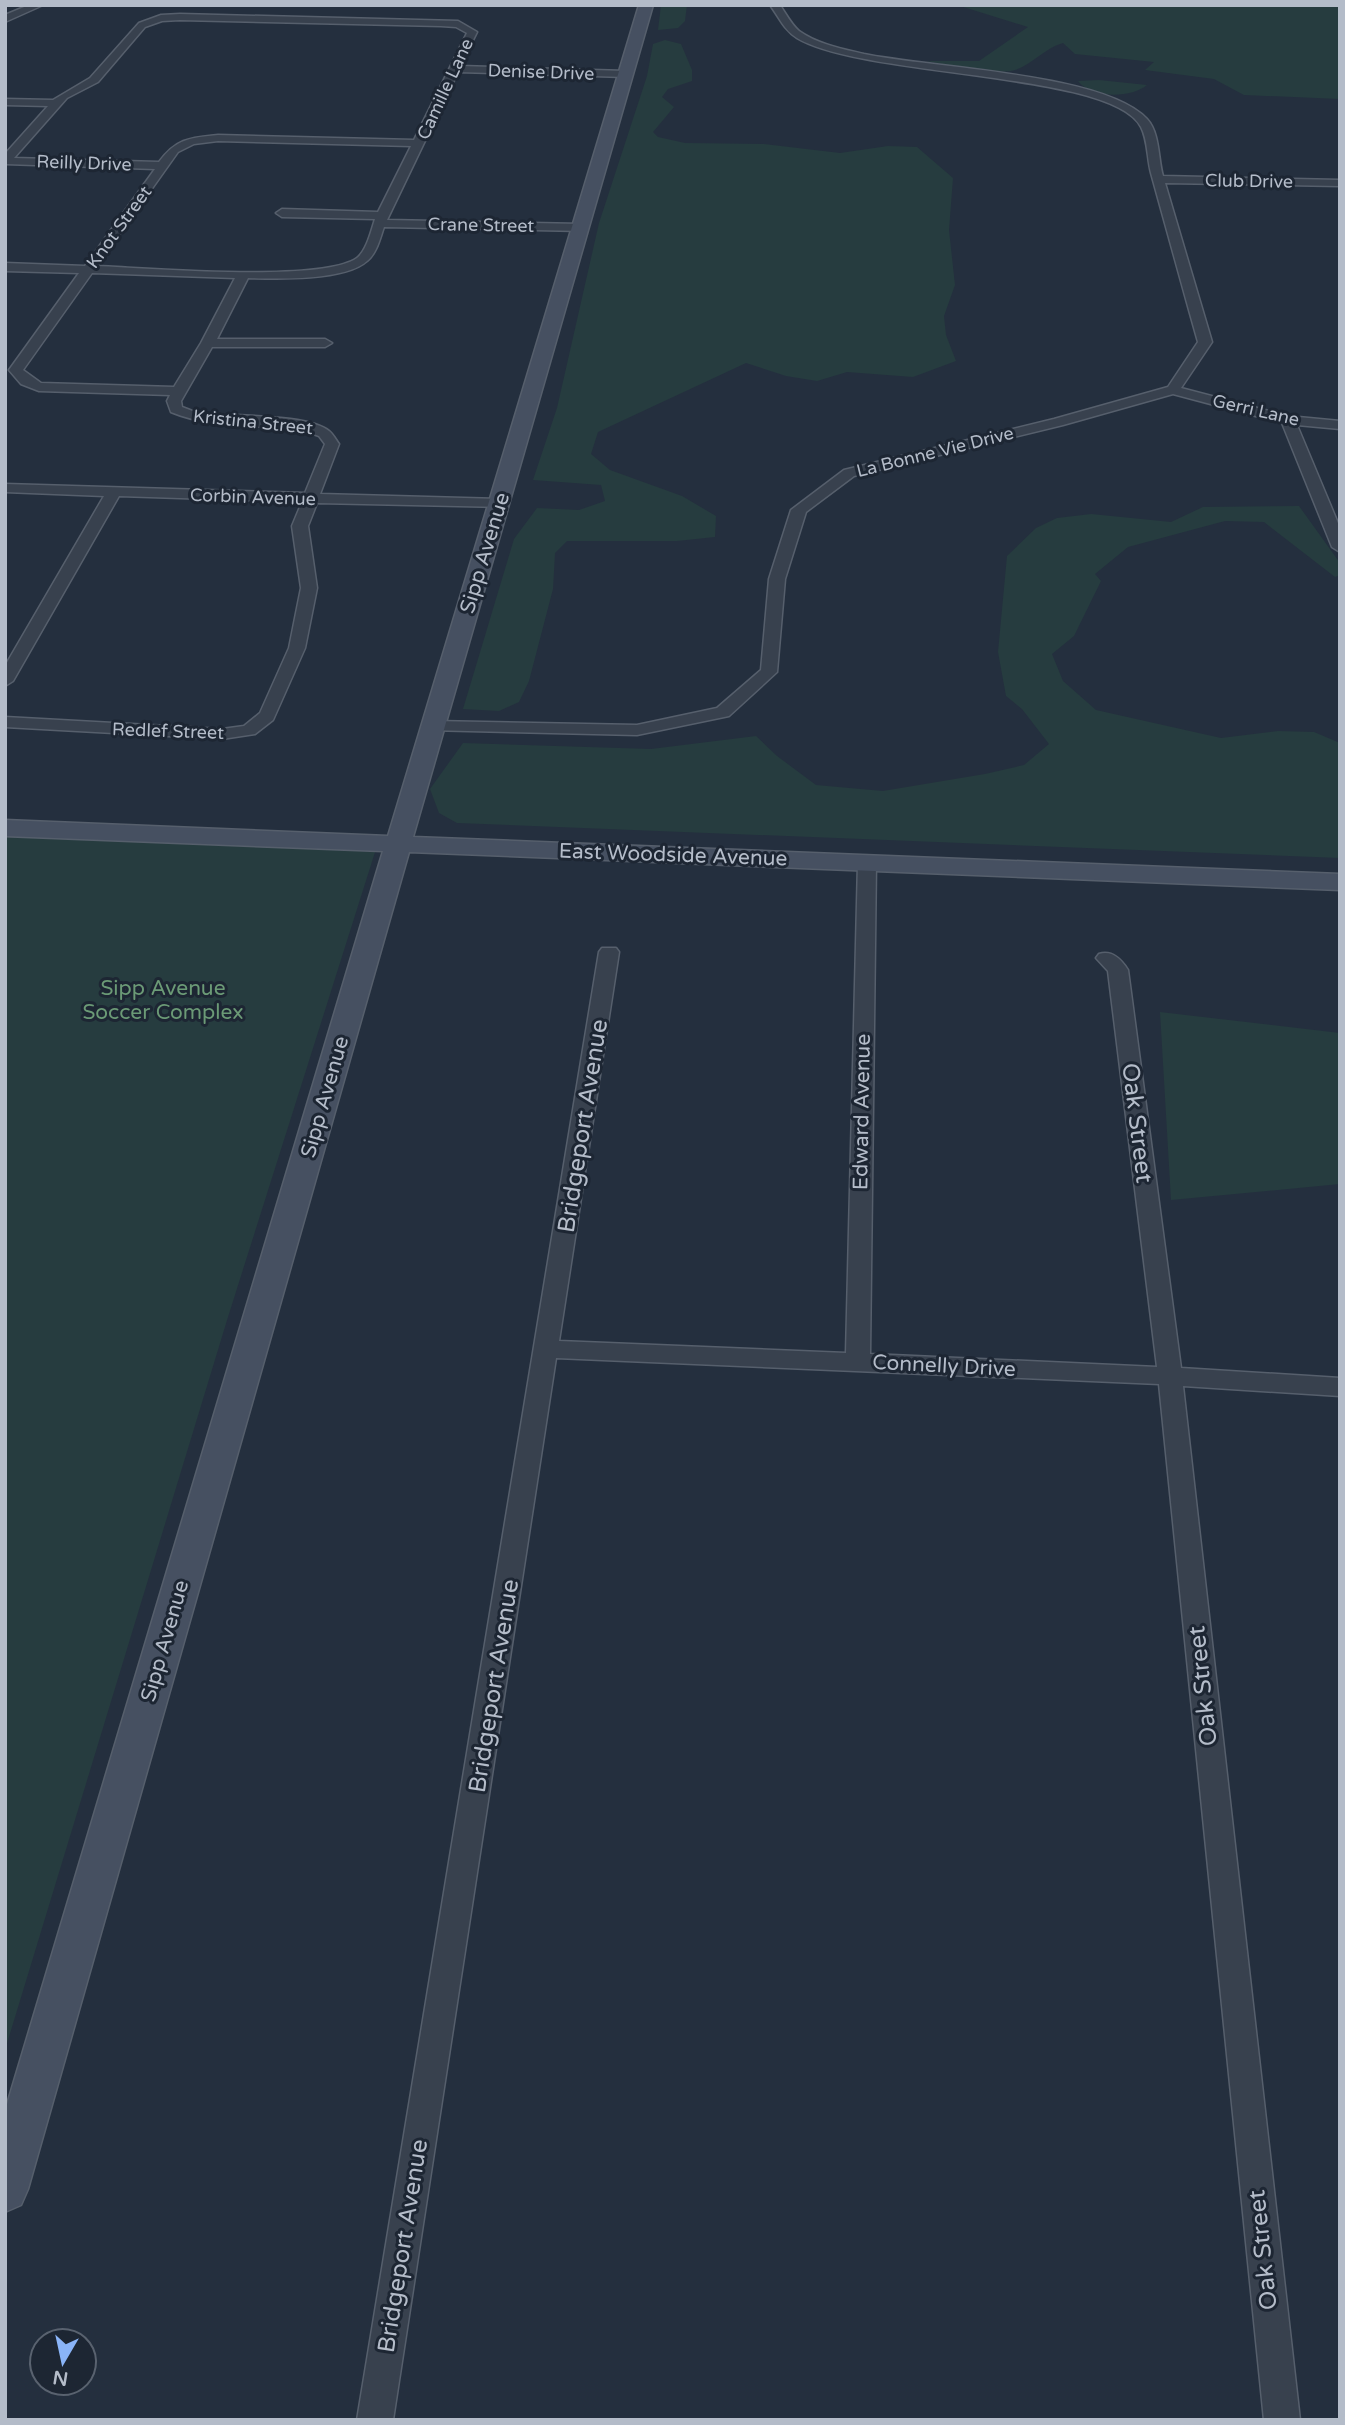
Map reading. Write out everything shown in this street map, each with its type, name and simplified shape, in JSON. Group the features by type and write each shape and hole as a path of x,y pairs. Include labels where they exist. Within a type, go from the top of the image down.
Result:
{"street":[{"path":"5,19 38,5"},
{"name":"Sipp Avenue","path":"5,2189 646,5"},
{"path":"775,5 784,23 800,35 836,52 896,65 1076,89 1130,108 1145,123 1205,342 1173,390"},
{"name":"Camille Lane","path":"5,267 303,275 347,267 362,260 369,252 381,219 472,32 458,24 170,17 142,25 94,80 63,96 56,103 6,161"},
{"name":"Denise Drive","path":"455,69 626,74"},
{"path":"5,102 56,103"},
{"name":"Knot Street","path":"178,391 53,388 28,383 19,377 16,370 179,145 205,138 420,143"},
{"name":"Reilly Drive","path":"6,161 163,166"},
{"name":"Club Drive","path":"1160,185 1340,183"},
{"path":"1160,185 1306,195"},
{"name":"Crane Street","path":"282,213 581,228"},
{"name":"Kristina Street","path":"243,275 208,343 178,391 174,401 176,409 185,415 216,421 320,428 330,436 332,444 309,499"},
{"path":"208,343 325,343"},
{"name":"Gerri Lane","path":"1173,390 1288,421 1340,425"},
{"name":"La Bonne Vie Drive","path":"433,726 637,730 723,712 769,672 777,579 799,510 849,473 1058,422 1173,390"},
{"path":"1288,421 1340,547"},
{"name":"Corbin Avenue","path":"5,488 500,504"},
{"path":"5,681 113,493"},
{"name":"Redlef Street","path":"5,722 222,734 249,730 259,725 267,716 280,690 297,648 306,613 309,588 300,526 309,499"},
{"name":"East Woodside Avenue","path":"5,828 1340,882"},
{"name":"Edward Avenue","path":"858,1362 867,862"},
{"name":"Bridgeport Avenue","path":"375,2420 610,952"},
{"name":"Oak Street","path":"1107,958 1118,970 1170,1376 1282,2420"},
{"name":"Connelly Drive","path":"548,1349 1170,1376 1340,1387"}],"green space":[{"path":"661,5 687,5 685,21 678,28 658,30"},
{"path":"957,5 1340,5 1340,99 1244,95 1214,79 1145,70 1154,62 1075,54 1063,43 1015,70 985,71 926,61 979,61 1028,27"},
{"path":"665,40 681,44 692,70 692,81 668,89 662,97 674,107 653,132 658,137 685,143 764,144 840,153 888,146 917,147 953,178 949,230 955,285 944,316 946,335 956,361 913,377 847,372 817,381 786,376 746,363 598,432 591,454 610,470 682,496 716,516 715,537 677,541 567,541 555,553 553,589 529,681 519,702 499,711 463,709 514,539 537,508 579,510 605,501 601,485 533,480 557,408 599,223 647,76 653,44"},
{"path":"1099,80 1147,85 1132,92 1112,95 1092,91 1078,81"},
{"path":"1299,506 1340,563 1340,575 1335,577 1264,522 1225,521 1128,547 1095,574 1101,581 1074,636 1052,654 1063,681 1096,710 1221,738 1278,731 1314,732 1340,743 1340,858 457,823 439,813 430,789 463,743 651,749 756,736 777,756 816,785 883,791 1024,765 1049,744 1022,709 1006,696 998,652 1007,556 1036,528 1057,518 1091,514 1171,522 1203,507"},
{"name":"Sipp Avenue Soccer Complex","path":"5,835 376,849 228,1317 5,2050"},
{"path":"1160,1012 1340,1033 1340,1184 1171,1200"}]}
